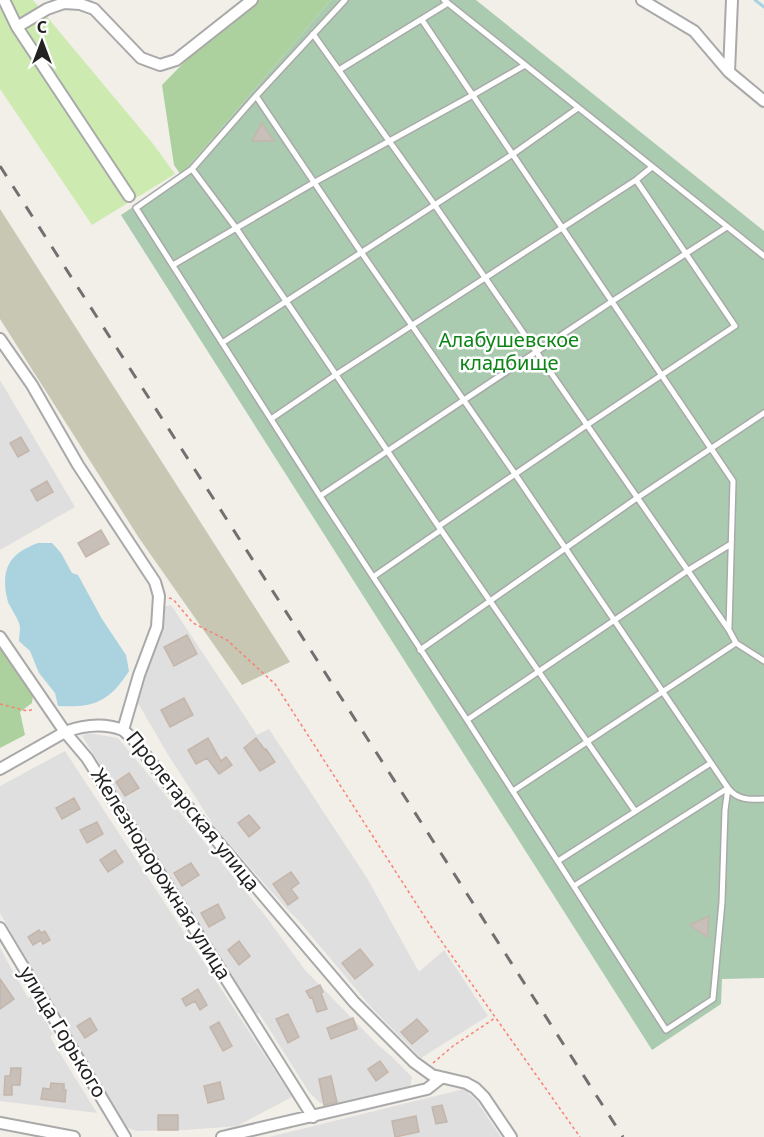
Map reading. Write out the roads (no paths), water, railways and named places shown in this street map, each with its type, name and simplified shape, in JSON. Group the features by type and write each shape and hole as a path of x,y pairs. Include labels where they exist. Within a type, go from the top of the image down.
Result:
{"street":[{"path":"4,0 17,27 129,196"},
{"path":"17,27 46,9 64,3 80,4 94,9 141,58 160,65 176,60 252,0"},
{"path":"642,0 694,31 729,72 764,101"},
{"path":"729,72 732,0"},
{"name":"Пролетарская улица","path":"0,339 32,385 78,465 154,582 159,596 157,627 139,675 123,730 133,739 347,994 414,1062 432,1076 466,1083 475,1088 484,1097 511,1137"},
{"name":"Железнодорожная улица","path":"0,637 65,732 87,758 314,1117"},
{"path":"0,769 76,728 94,725 112,726 123,730"},
{"name":"улица Горького","path":"0,928 125,1137"},
{"path":"222,1137 427,1089 441,1078"},
{"path":"0,1124 74,1137"}],"lane":[{"path":"345,0 192,169 136,208 666,1030 713,999 728,788"},
{"path":"339,70 422,20 446,2 764,256"},
{"path":"422,20 733,481 729,630"},
{"path":"313,34 434,204 736,643 764,661"},
{"path":"173,265 315,182 525,65"},
{"path":"256,96 733,795 741,798 764,799"},
{"path":"222,343 513,154 578,108"},
{"path":"270,419 636,180 652,167"},
{"path":"192,169 236,228 337,374 634,811"},
{"path":"373,577 515,474 735,326 636,180"},
{"path":"320,495 727,227"},
{"path":"420,650 564,548 764,413"},
{"path":"467,720 687,571 731,544"},
{"path":"513,791 736,643"},
{"path":"558,861 711,763"},
{"path":"574,886 728,788"}],"water":[{"path":"38,543 52,543 61,553 72,573 78,575 102,619 126,655 129,671 115,690 100,701 81,706 58,706 55,693 39,673 30,651 19,641 20,627 8,602 6,572 13,558"}],"waterway":[{"path":"755,0 764,7"}],"railway":[{"path":"0,166 623,1137"}],"park label":[{"name":"Алабушевское кладбище","path":"509,352"}]}
